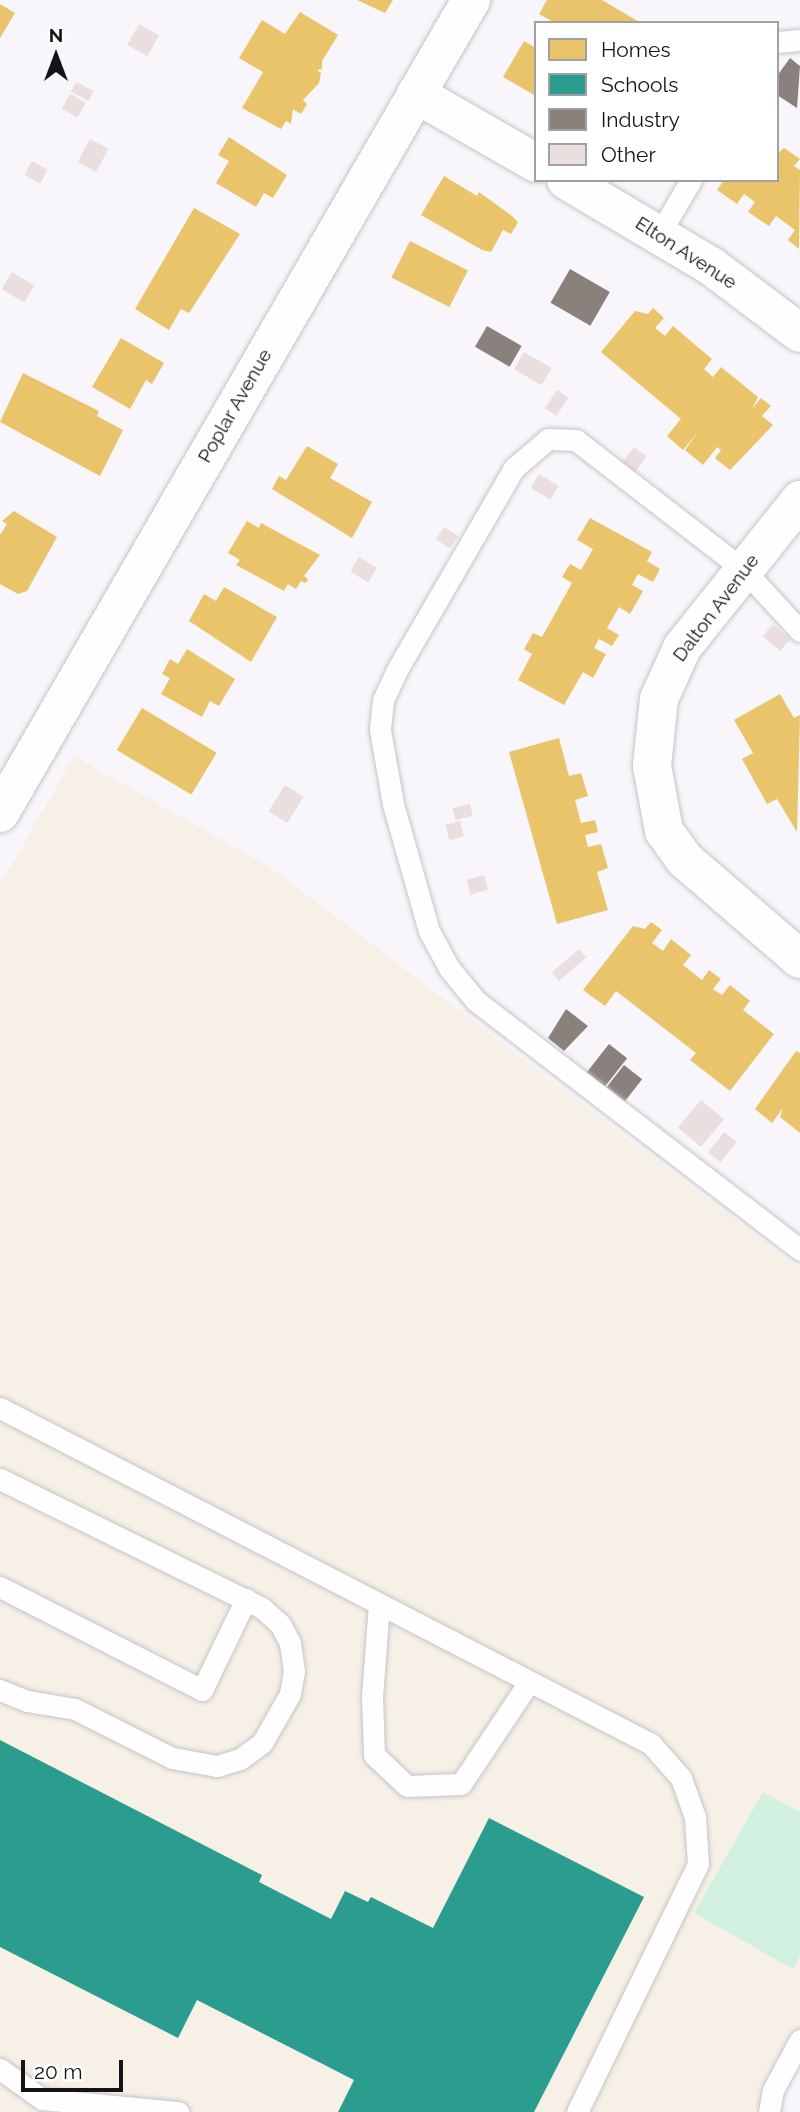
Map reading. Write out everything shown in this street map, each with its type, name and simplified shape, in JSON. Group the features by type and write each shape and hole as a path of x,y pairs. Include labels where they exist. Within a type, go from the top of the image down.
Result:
{"street":[{"name":"Poplar Avenue","path":"0,813 471,0"},
{"path":"416,94 534,162"},
{"name":"Elton Avenue","path":"569,182 659,234 800,333"},
{"name":"Dalton Avenue","path":"800,500 682,648 668,674 653,729 652,785 664,831 684,859 800,959"}],"lane":[{"path":"779,42 800,40"},
{"path":"659,234 690,182"},
{"path":"800,631 744,570 576,440 548,439 514,468 397,670 383,700 380,730 393,804 429,931 449,968 476,1001 800,1250"},
{"path":"0,1408 651,1744 681,1778 695,1817 698,1864 577,2112"},
{"path":"0,1479 246,1599 280,1624 290,1643 294,1671 278,1720 262,1743 240,1759 217,1766 172,1758 75,1709 27,1701 0,1690"},
{"path":"0,1587 202,1690 246,1599"},
{"path":"379,1604 372,1698 374,1755 407,1786 461,1784 529,1682"},
{"path":"769,2112 773,2090 800,2040"},
{"path":"0,2069 41,2099 178,2112"}],"shaded area":[{"path":"74,756 274,870 800,1269 800,2032 754,2112 0,2112 0,885"}],"green space":[{"path":"763,1792 800,1812 800,1956 793,1969 694,1913"}],"building: Homes":[{"path":"357,0 393,0 385,13"},
{"path":"547,0 602,0 638,21 551,21 539,14"},
{"path":"0,4 15,13 0,38"},
{"path":"300,12 338,35 322,61 322,69 317,70 321,73 319,83 303,100 307,104 301,114 293,109 291,124 286,121 281,129 242,108 263,72 239,58 262,20 285,34"},
{"path":"524,41 534,47 534,95 503,77"},
{"path":"229,137 287,175 273,198 264,193 256,207 216,183 229,161 218,155"},
{"path":"784,148 800,159 794,166 800,170 799,249 788,240 795,230 776,216 769,226 748,212 755,202 744,194 737,204 717,190 723,182 779,182 779,152"},
{"path":"444,176 477,196 479,192 518,222 511,234 503,230 491,252 482,250 421,215"},
{"path":"194,208 240,234 189,313 181,309 169,330 135,309"},
{"path":"410,241 468,271 449,307 391,278"},
{"path":"653,308 664,318 655,328 665,336 673,326 712,359 704,369 713,377 721,367 758,397 752,409 761,398 771,406 762,416 773,425 730,470 715,458 721,450 717,447 703,465 685,450 699,431 683,450 667,436 681,419 601,352 635,311 648,314"},
{"path":"121,338 164,363 152,384 146,380 130,409 92,387"},
{"path":"23,373 99,411 97,416 123,430 100,476 0,422"},
{"path":"307,446 338,464 330,478 372,502 352,538 272,489 279,476 286,480"},
{"path":"14,511 57,537 27,591 18,594 0,584 0,535 7,524 2,521"},
{"path":"590,518 652,552 647,561 660,569 653,582 638,574 632,585 643,591 630,614 619,607 607,628 619,635 612,646 599,639 594,648 606,654 593,678 583,672 564,705 518,680 532,654 524,649 533,633 542,637 572,583 562,577 570,564 581,570 593,549 577,540"},
{"path":"247,521 259,528 261,523 320,555 304,576 308,579 306,583 301,581 296,589 288,584 284,591 236,565 240,560 228,553"},
{"path":"224,587 277,617 251,662 189,621 204,594 216,601"},
{"path":"187,649 235,679 219,706 210,701 202,717 161,694 170,678 162,674 170,659 178,664"},
{"path":"780,694 794,718 800,715 797,832 777,799 767,804 742,759 753,753 734,720"},
{"path":"142,708 217,753 191,795 117,750"},
{"path":"559,738 569,776 581,773 588,796 575,800 581,823 595,820 598,832 585,835 588,847 601,844 608,868 597,872 608,910 557,924 509,752"},
{"path":"651,922 662,930 652,943 663,951 671,939 691,955 683,965 702,980 709,970 721,979 713,989 722,995 730,985 750,1001 743,1010 774,1034 730,1091 690,1060 696,1053 616,991 605,1006 583,990 633,926 645,929"},
{"path":"796,1051 800,1053 800,1133 780,1117 783,1108 772,1123 755,1109"}],"building: Schools":[{"path":"0,1740 262,1875 259,1882 331,1919 345,1891 368,1902 371,1897 433,1928 489,1818 644,1897 534,2112 338,2112 354,2080 197,2000 178,2038 0,1947"}],"building: Industry":[{"path":"790,58 800,66 797,108 779,96 779,73"},
{"path":"570,269 610,292 590,326 550,303"},
{"path":"487,326 522,346 510,367 475,347"},
{"path":"566,1009 588,1026 564,1051 548,1038"},
{"path":"609,1044 627,1058 605,1087 587,1072"},
{"path":"624,1065 642,1079 625,1101 607,1087"}],"building: Other":[{"path":"139,24 159,35 147,56 127,45"},
{"path":"76,82 94,91 89,101 71,92"},
{"path":"70,94 86,103 78,118 62,109"},
{"path":"90,139 109,149 96,172 78,162"},
{"path":"32,161 48,170 40,184 24,175"},
{"path":"12,272 34,285 24,303 2,289"},
{"path":"524,352 552,368 542,385 514,369"},
{"path":"557,390 569,398 556,416 545,408"},
{"path":"634,447 647,457 631,477 618,467"},
{"path":"539,474 559,486 550,500 531,488"},
{"path":"444,527 458,536 450,549 436,540"},
{"path":"359,557 377,568 368,582 350,572"},
{"path":"773,624 790,639 780,651 763,636"},
{"path":"285,785 304,797 287,823 269,811"},
{"path":"470,804 473,816 455,820 453,808"},
{"path":"460,821 464,837 449,840 445,825"},
{"path":"484,875 488,889 471,894 467,880"},
{"path":"579,949 586,957 559,981 552,973"},
{"path":"701,1100 724,1119 701,1147 678,1128"},
{"path":"724,1132 737,1142 721,1162 708,1152"}]}
